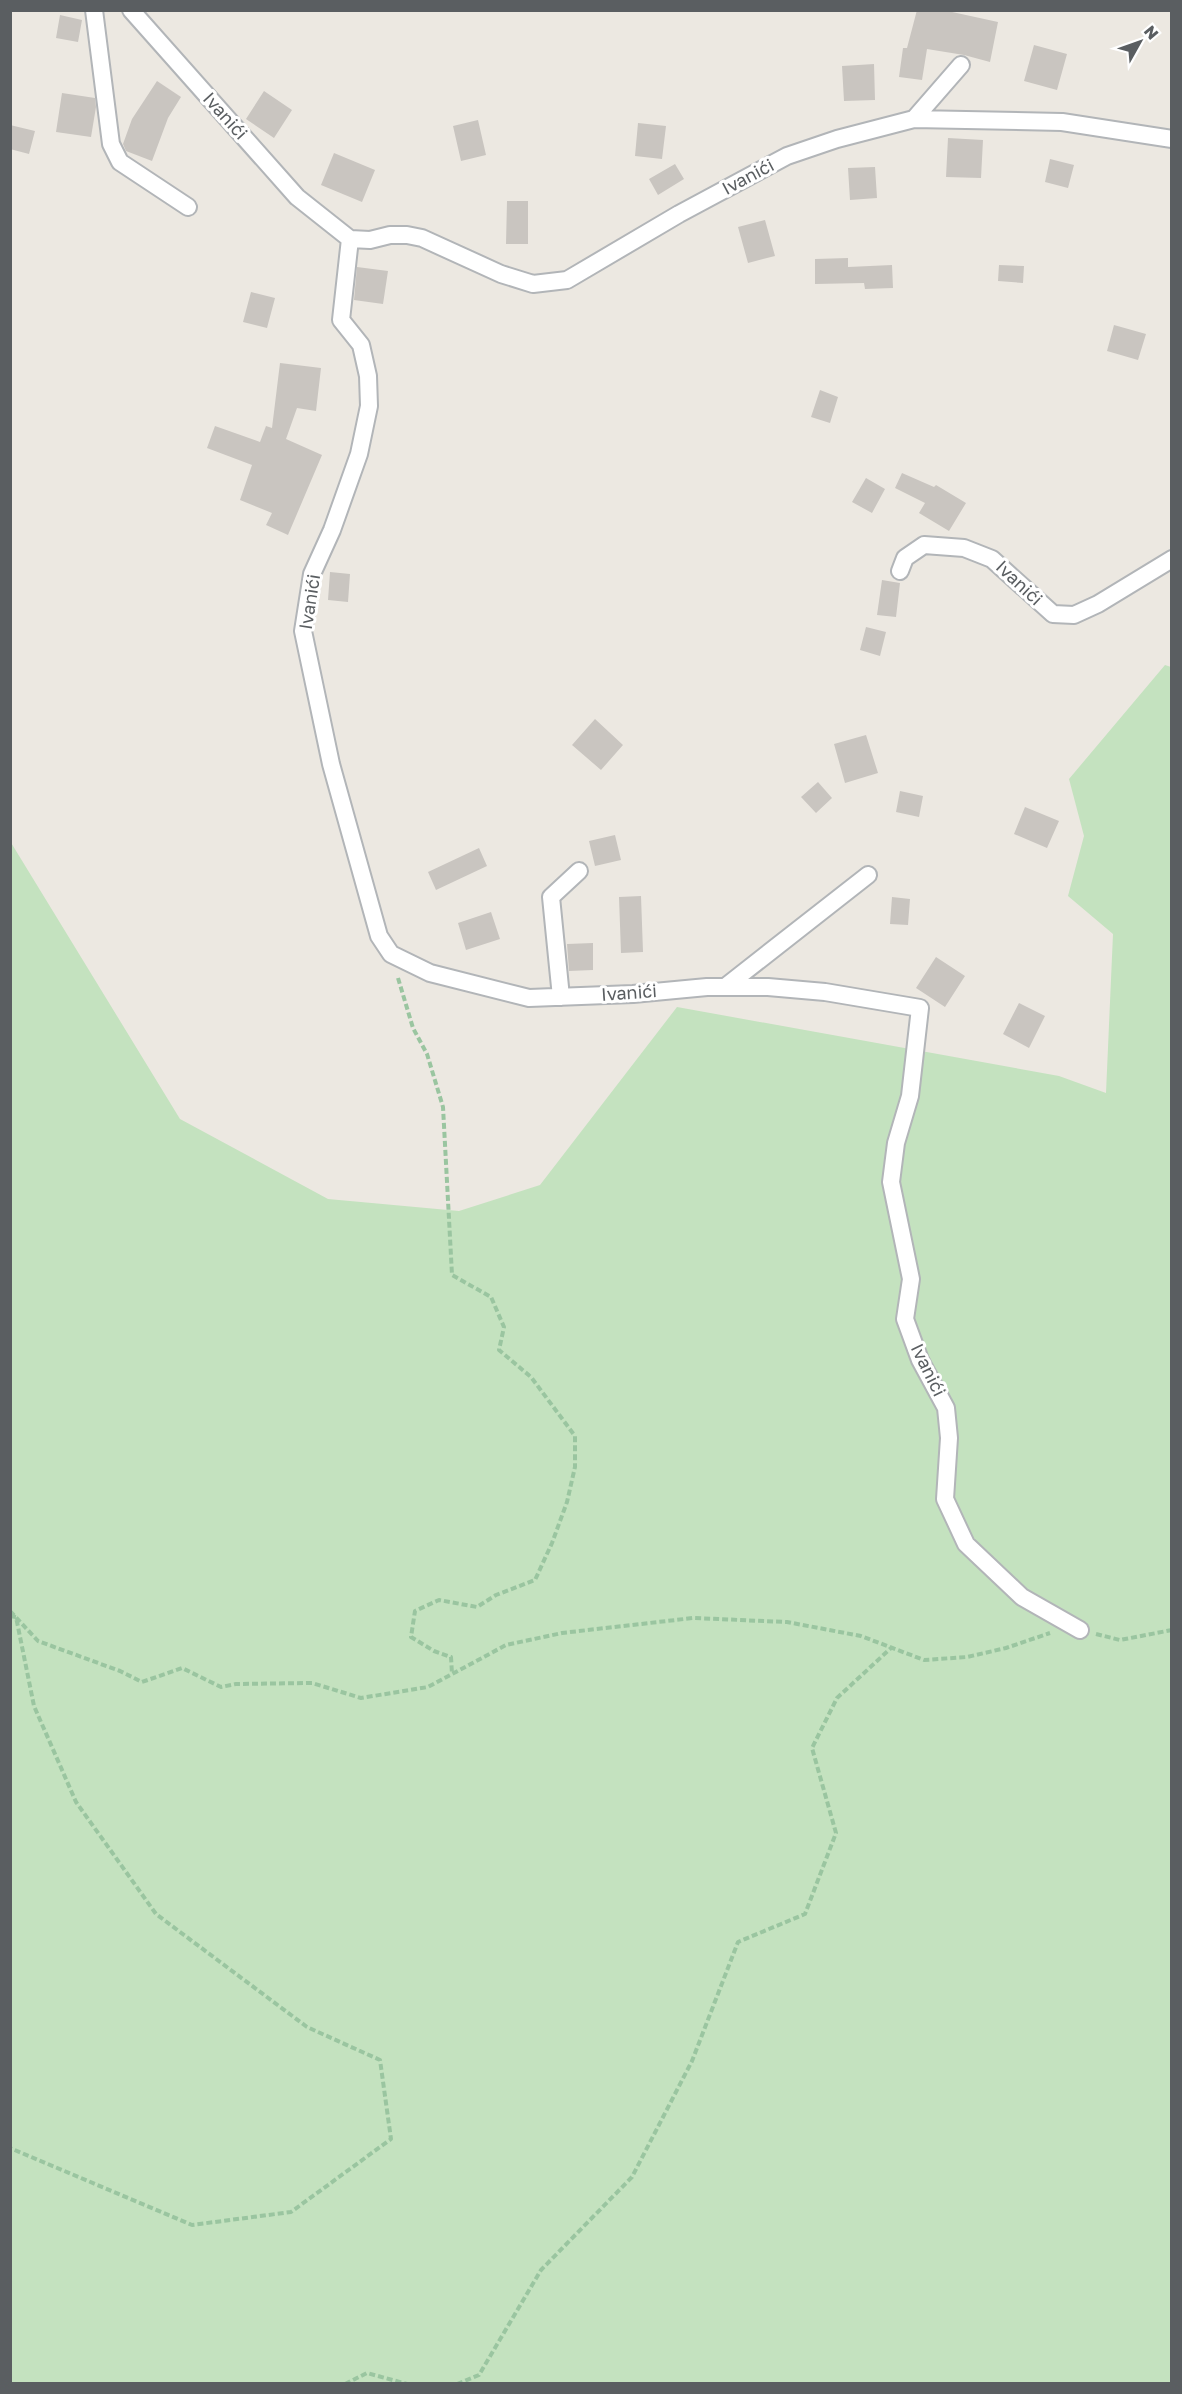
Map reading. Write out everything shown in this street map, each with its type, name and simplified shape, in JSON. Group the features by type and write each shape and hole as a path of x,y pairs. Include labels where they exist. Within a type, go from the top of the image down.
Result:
{"street":[{"path":"94,10 111,144 115,153 120,162 188,207"},
{"name":"Ivanići","path":"131,10 297,197 350,239 370,240 390,235 422,238 512,278 533,284 567,280 679,214 787,156 837,139 915,119 1062,122 1172,140"},
{"path":"915,119 961,65"},
{"name":"Ivanići","path":"350,239 341,320 361,345 368,376 369,406 359,454 332,530 312,574 303,631 331,765 379,936 391,954 430,973 529,998 725,987 768,987 825,992 920,1008 910,1096 896,1143 891,1182 911,1279 905,1319 920,1360 946,1408 949,1438 945,1499 966,1544 1022,1597 1080,1630"},
{"name":"Ivanići","path":"900,572 905,558 924,545 964,548 992,559 1053,614 1074,615 1098,604 1172,559"},
{"path":"561,997 551,897 579,871"},
{"path":"725,987 868,875"}],"path":[{"path":"391,954 413,1028 427,1054 443,1107 452,1275 491,1297 504,1327 499,1350 531,1377 575,1436 575,1467 567,1502 536,1580 496,1595 477,1607 439,1600 415,1611 411,1636 434,1651 451,1657 452,1674"},
{"path":"10,1611 34,1706 76,1802 156,1914 307,2026 380,2060 391,2139 291,2212 192,2224 10,2148"},
{"path":"13,1617 38,1641 120,1671 142,1682 182,1668 221,1687 236,1684 312,1683 361,1698 428,1687 506,1645 562,1633 693,1618 787,1622 861,1636 924,1660 967,1657 1006,1648 1050,1633 1080,1630 1120,1640 1172,1630"},
{"path":"457,2384 479,2375 541,2270 632,2177 692,2061 738,1942 805,1914 836,1833 812,1748 837,1698 891,1648"},
{"path":"345,2384 367,2373 407,2384"}],"green space":[{"path":"1165,665 1171,667 1171,2383 11,2383 10,841 180,1119 328,1199 459,1211 540,1185 677,1007 1059,1076 1106,1093 1113,934 1068,896 1084,836 1069,779"}],"building":[{"path":"917,10 943,10 998,22 990,62 927,49 922,80 899,77 903,48 907,48"},
{"path":"60,15 82,20 78,42 56,38"},
{"path":"1034,45 1067,54 1057,90 1024,81"},
{"path":"874,64 875,100 844,101 842,66"},
{"path":"157,81 181,97 168,118 152,161 126,151 123,144 132,119"},
{"path":"264,91 292,110 274,138 246,119"},
{"path":"62,93 95,98 96,107 91,137 56,132"},
{"path":"478,120 486,155 461,161 453,126"},
{"path":"638,123 666,126 662,159 635,156"},
{"path":"10,125 35,131 29,154 10,149"},
{"path":"948,138 983,140 981,178 946,177"},
{"path":"334,153 375,170 362,202 321,185"},
{"path":"1050,159 1074,165 1068,188 1045,182"},
{"path":"675,164 684,179 658,195 649,179"},
{"path":"875,167 877,198 850,200 848,168"},
{"path":"507,201 528,201 528,244 506,244"},
{"path":"765,220 775,256 748,263 738,227"},
{"path":"848,258 848,267 892,265 893,288 865,289 864,283 815,284 815,259"},
{"path":"999,265 1024,266 1023,283 998,281"},
{"path":"357,267 388,271 383,304 354,300"},
{"path":"251,292 275,298 267,328 243,322"},
{"path":"1114,325 1146,334 1138,360 1107,351"},
{"path":"280,363 321,368 316,411 297,408 286,439 322,455 288,535 266,525 272,513 240,500 252,465 207,448 215,426 260,442 266,426 272,428"},
{"path":"820,390 838,397 830,423 811,417"},
{"path":"902,473 934,487 936,485 966,503 949,531 919,513 925,503 895,488"},
{"path":"866,478 885,489 872,513 852,502"},
{"path":"330,572 350,574 348,602 328,600"},
{"path":"882,580 900,583 896,617 877,615"},
{"path":"866,627 886,632 880,656 860,650"},
{"path":"595,719 623,745 601,770 572,745"},
{"path":"866,735 878,773 845,783 834,744"},
{"path":"818,782 832,798 816,813 801,797"},
{"path":"900,791 923,796 919,817 896,812"},
{"path":"1025,807 1059,821 1047,848 1014,834"},
{"path":"615,835 621,860 595,866 589,841"},
{"path":"479,848 487,866 436,890 428,872"},
{"path":"641,896 643,952 621,953 619,897"},
{"path":"892,897 910,899 908,925 890,924"},
{"path":"491,912 500,939 466,950 458,923"},
{"path":"593,943 593,970 569,971 567,944"},
{"path":"936,957 965,976 945,1007 916,988"},
{"path":"1019,1003 1045,1016 1029,1048 1003,1034"}]}
